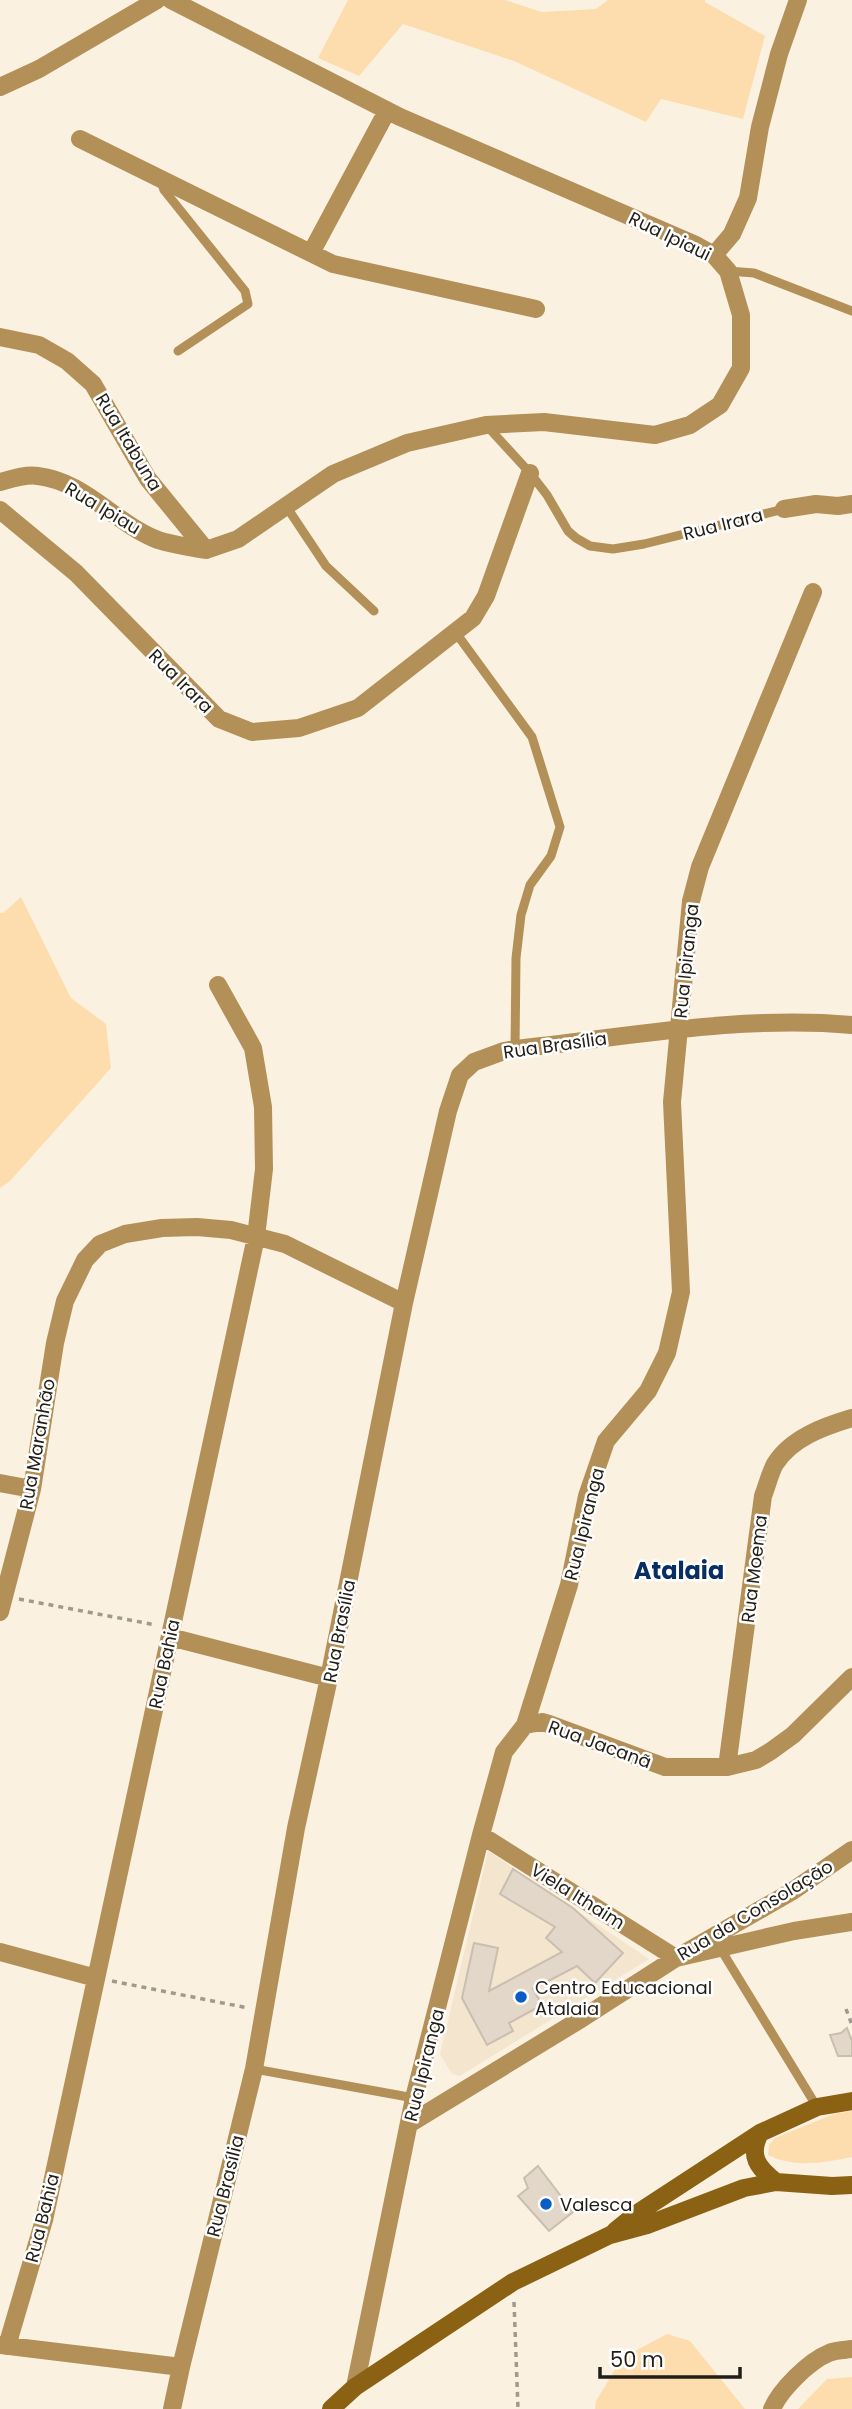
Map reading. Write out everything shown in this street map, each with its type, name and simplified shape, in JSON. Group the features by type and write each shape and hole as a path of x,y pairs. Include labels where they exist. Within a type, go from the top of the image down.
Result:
{"street":[{"path":"0,87 38,69 157,0"},
{"name":"Rua Ipiaui","path":"171,0 387,111 696,245 714,256 728,271 741,315 741,368 720,405 690,425 655,435 544,422 486,425 407,443 334,474 238,539 206,550"},
{"path":"714,256 732,234 748,198 760,127 779,54 798,0"},
{"path":"311,253 387,111"},
{"path":"80,139 333,264 536,309"},
{"name":"Rua Itabuna","path":"0,337 39,345 66,361 93,384 148,479 206,550"},
{"name":"Rua Irara","path":"0,510 76,573 219,719 252,732 299,728 358,708 473,618 486,596 530,473"},
{"name":"Rua Ipiau","path":"0,482 36,475 58,481 92,498 117,517 158,540 206,550"},
{"path":"784,509 816,504 852,504"},
{"name":"Rua Ipiranga","path":"355,2387 414,2098 504,1752 525,1725 569,1585 587,1496 606,1441 648,1391 667,1353 681,1292 672,1102 691,901 700,867 813,592"},
{"name":"Rua Bahia","path":"4,2345 44,2220 256,1237 264,1169 263,1107 253,1048 218,985"},
{"name":"Rua Brasília","path":"172,2409 254,2069 296,1829 404,1303 448,1111 460,1075 474,1062 504,1051 678,1028 746,1022 825,1022 852,1025"},
{"name":"Rua Maranhão","path":"2,1604 32,1489 55,1343 65,1301 85,1260 100,1244 125,1234 162,1228 231,1230 285,1244 404,1303"},
{"name":"Rua Moema","path":"727,1767 763,1496 776,1463 797,1441 852,1418"},
{"path":"0,1483 32,1489"},
{"path":"171,1632 329,1678"},
{"name":"Rua Jacanã","path":"525,1725 542,1722 549,1724 665,1767 727,1767 756,1760 793,1735 852,1676"},
{"name":"Viela Ithaim","path":"481,1835 676,1958"},
{"name":"Rua da Consolação","path":"409,2124 676,1958 791,1892 852,1850"},
{"path":"676,1958 794,1931 852,1922"},
{"path":"0,1952 96,1978"},
{"path":"610,2235 636,2214 760,2133 817,2108 852,2101"},
{"path":"760,2133 755,2142 755,2155 763,2172 776,2182"},
{"path":"331,2409 355,2387 513,2282 610,2235 647,2225 744,2188 776,2182 852,2185"},
{"path":"4,2345 181,2367"},
{"path":"772,2409 776,2400 803,2370 830,2352 852,2349"}],"lane":[{"path":"159,178 164,190 245,290 248,304 178,351"},
{"path":"728,271 754,273 852,311"},
{"name":"Rua Irara","path":"486,425 530,473 547,495 568,531 590,546 613,549 644,544 784,509"},
{"path":"286,506 327,566 374,611"},
{"path":"456,633 532,737 560,827 551,856 530,885 521,915 516,958 515,1049"},
{"path":"720,1948 817,2108"},
{"path":"254,2069 414,2098"}],"path":[{"path":"2,1604 171,1632"},
{"path":"96,1978 264,2011"},
{"path":"846,2009 852,2025"},
{"path":"513,2282 519,2409"}],"shaded area":[{"path":"348,0 505,0 542,12 596,9 608,0 705,0 765,36 743,119 661,99 646,122 514,61 403,24 359,76 318,58"},
{"path":"21,897 71,998 106,1024 111,1068 10,1181 0,1188 0,913"},
{"name":"Centro Educacional Atalaia","path":"488,1851 649,1959 460,2076 452,2074 440,2054"},
{"path":"852,2111 852,2157 799,2163 768,2155 769,2145 775,2138 834,2114"},
{"path":"667,2334 690,2341 745,2409 595,2409 596,2401 622,2358"},
{"path":"852,2377 852,2409 798,2409 827,2379"}],"building":[{"path":"513,1869 573,1908 623,1953 595,1983 577,1966 533,1989 542,2005 509,2023 513,2031 487,2045 462,1998 474,1943 498,1948 489,1991 562,1952 546,1938 555,1927 500,1894"},
{"path":"847,2028 852,2041 852,2056 838,2056 830,2035 841,2033"},
{"name":"Valesca","path":"538,2166 573,2212 549,2231 518,2196 528,2188 524,2178"}],"place":[{"name":"Centro Educacional Atalaia","path":"521,1997"},
{"name":"Valesca","path":"546,2204"}],"district":[{"name":"Atalaia","path":"679,1570"}]}
